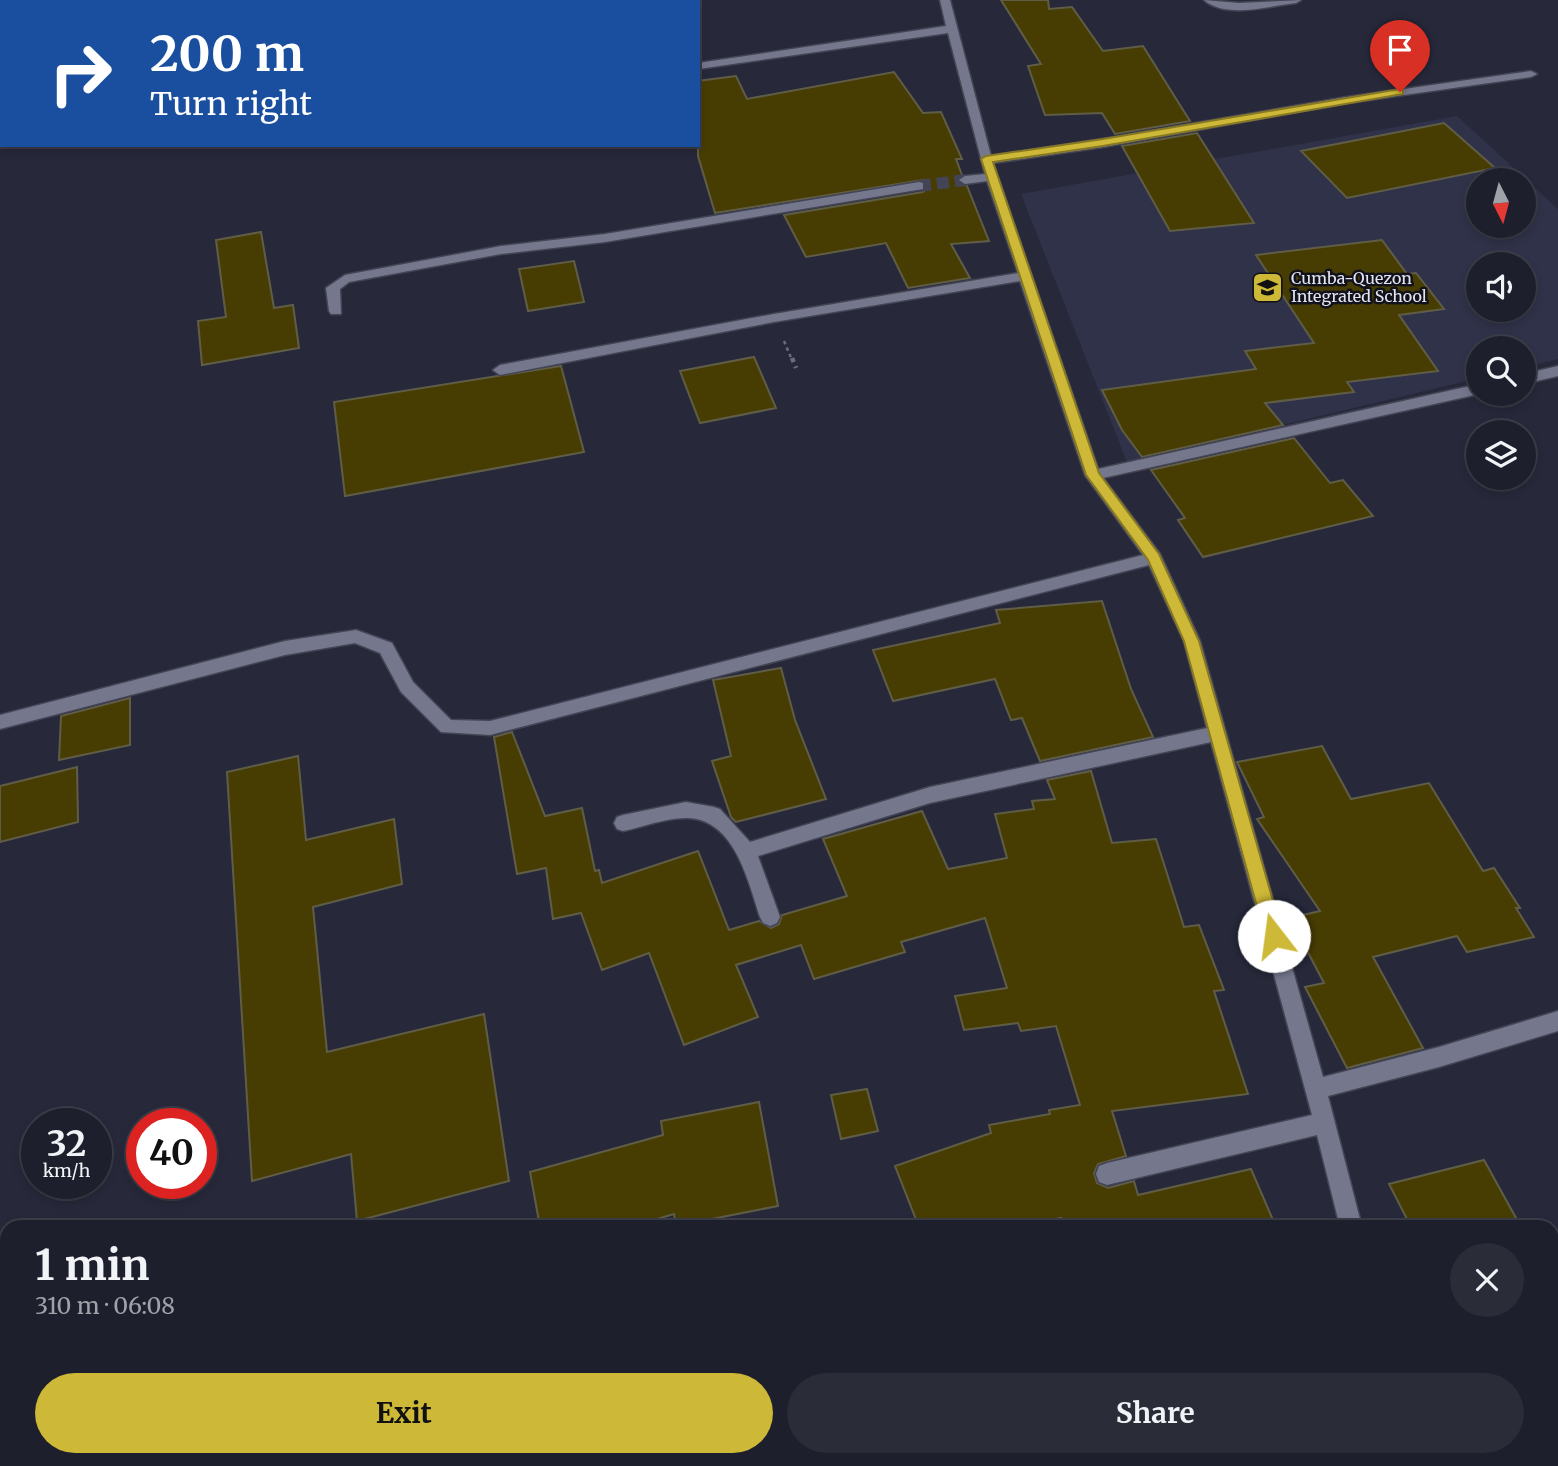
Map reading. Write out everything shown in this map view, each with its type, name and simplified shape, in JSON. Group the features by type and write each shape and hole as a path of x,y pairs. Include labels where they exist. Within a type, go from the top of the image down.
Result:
{"street":[{"path":"945,0 986,159 1093,475 1154,558 1192,641 1316,1088 1349,1220"},
{"path":"1209,0 1214,4 1230,6 1296,0"},
{"path":"700,65 951,29"},
{"path":"986,159 1103,143 1347,100 1531,74"},
{"path":"965,180 992,177"},
{"path":"336,311 333,288 345,279 501,250 606,238 919,186"},
{"path":"500,370 760,321 1026,276"},
{"path":"1536,376 1558,371"},
{"path":"1093,475 1466,392"},
{"path":"0,722 285,648 356,636 386,648 407,687 447,727 490,728 1154,558"},
{"path":"747,851 930,795 1219,733"},
{"path":"623,823 686,810 714,815 747,851 769,917"},
{"path":"1316,1088 1439,1057 1558,1021"},
{"path":"1107,1174 1324,1123"}],"shaded area":[{"name":"Cumba-Quezon Integrated School","path":"1457,116 1513,168 1466,168 1466,238 1536,238 1536,189 1558,209 1558,359 1536,364 1536,336 1466,336 1466,381 1127,462 1021,194"}],"building":[{"path":"1001,0 1048,0 1049,9 1072,7 1103,51 1143,46 1190,121 1115,134 1102,113 1045,115 1028,66 1041,64"},
{"path":"894,72 923,113 941,112 962,159 956,159 962,175 957,181 967,186 989,241 951,244 970,278 908,288 886,243 806,257 784,215 923,192 926,189 924,180 715,213 698,156 700,81 736,76 747,99"},
{"path":"1444,123 1495,168 1466,168 1466,174 1347,198 1301,151"},
{"path":"1197,133 1254,223 1170,231 1122,146"},
{"path":"261,232 274,308 293,305 299,348 202,365 198,321 226,317 216,240"},
{"path":"1382,240 1407,274 1416,273 1444,309 1399,315 1438,371 1347,382 1354,392 1265,403 1283,425 1142,457 1122,430 1102,390 1256,369 1245,351 1314,343 1256,255"},
{"path":"574,261 584,302 528,311 519,269"},
{"path":"754,357 776,408 700,423 680,371"},
{"path":"561,366 584,452 345,496 334,402"},
{"path":"1294,438 1330,483 1343,480 1373,516 1203,557 1178,520 1185,518 1151,470"},
{"path":"1102,601 1131,689 1153,737 1040,761 1022,718 1011,720 995,679 893,701 873,650 1000,623 996,610"},
{"path":"781,668 795,720 826,799 736,822 731,817 712,761 731,756 713,680"},
{"path":"130,698 130,745 59,760 61,716"},
{"path":"512,732 545,816 582,808 595,871 599,870 602,883 698,851 729,930 759,921 771,928 779,924 782,915 847,896 823,839 922,811 948,869 1007,858 995,814 1034,809 1032,801 1055,799 1047,780 1091,771 1112,843 1156,839 1184,927 1199,925 1224,990 1214,991 1248,1094 1112,1111 1126,1156 1098,1164 1094,1173 1097,1183 1108,1188 1134,1181 1138,1195 1251,1169 1273,1220 916,1220 895,1166 991,1133 989,1125 1050,1114 1049,1110 1080,1105 1056,1026 1021,1031 1018,1023 964,1030 955,996 1007,988 985,918 901,942 905,952 814,979 801,945 736,965 758,1017 684,1045 649,953 602,970 581,913 553,919 546,868 517,874 494,737"},
{"path":"1322,746 1351,799 1429,783 1483,871 1494,868 1520,908 1516,908 1534,937 1467,952 1457,936 1373,957 1423,1048 1347,1068 1305,987 1324,983 1290,918 1320,911 1257,819 1264,817 1237,762"},
{"path":"298,756 306,840 394,819 402,884 313,907 327,1052 484,1014 509,1181 357,1220 351,1154 252,1181 227,772"},
{"path":"77,767 78,822 0,842 0,786"},
{"path":"867,1089 878,1131 841,1139 831,1095"},
{"path":"759,1102 778,1206 707,1220 675,1220 674,1214 654,1220 539,1220 530,1172 663,1135 661,1121"},
{"path":"1484,1160 1517,1220 1407,1220 1389,1184"}],"tunnel":[{"path":"919,186 965,180"}],"place":[{"name":"Cumba-Quezon Integrated School","path":"1268,287"}],"route":[{"path":"1274,936 1192,641 1154,558 1093,475 986,159 1103,143 1400,92"}]}
